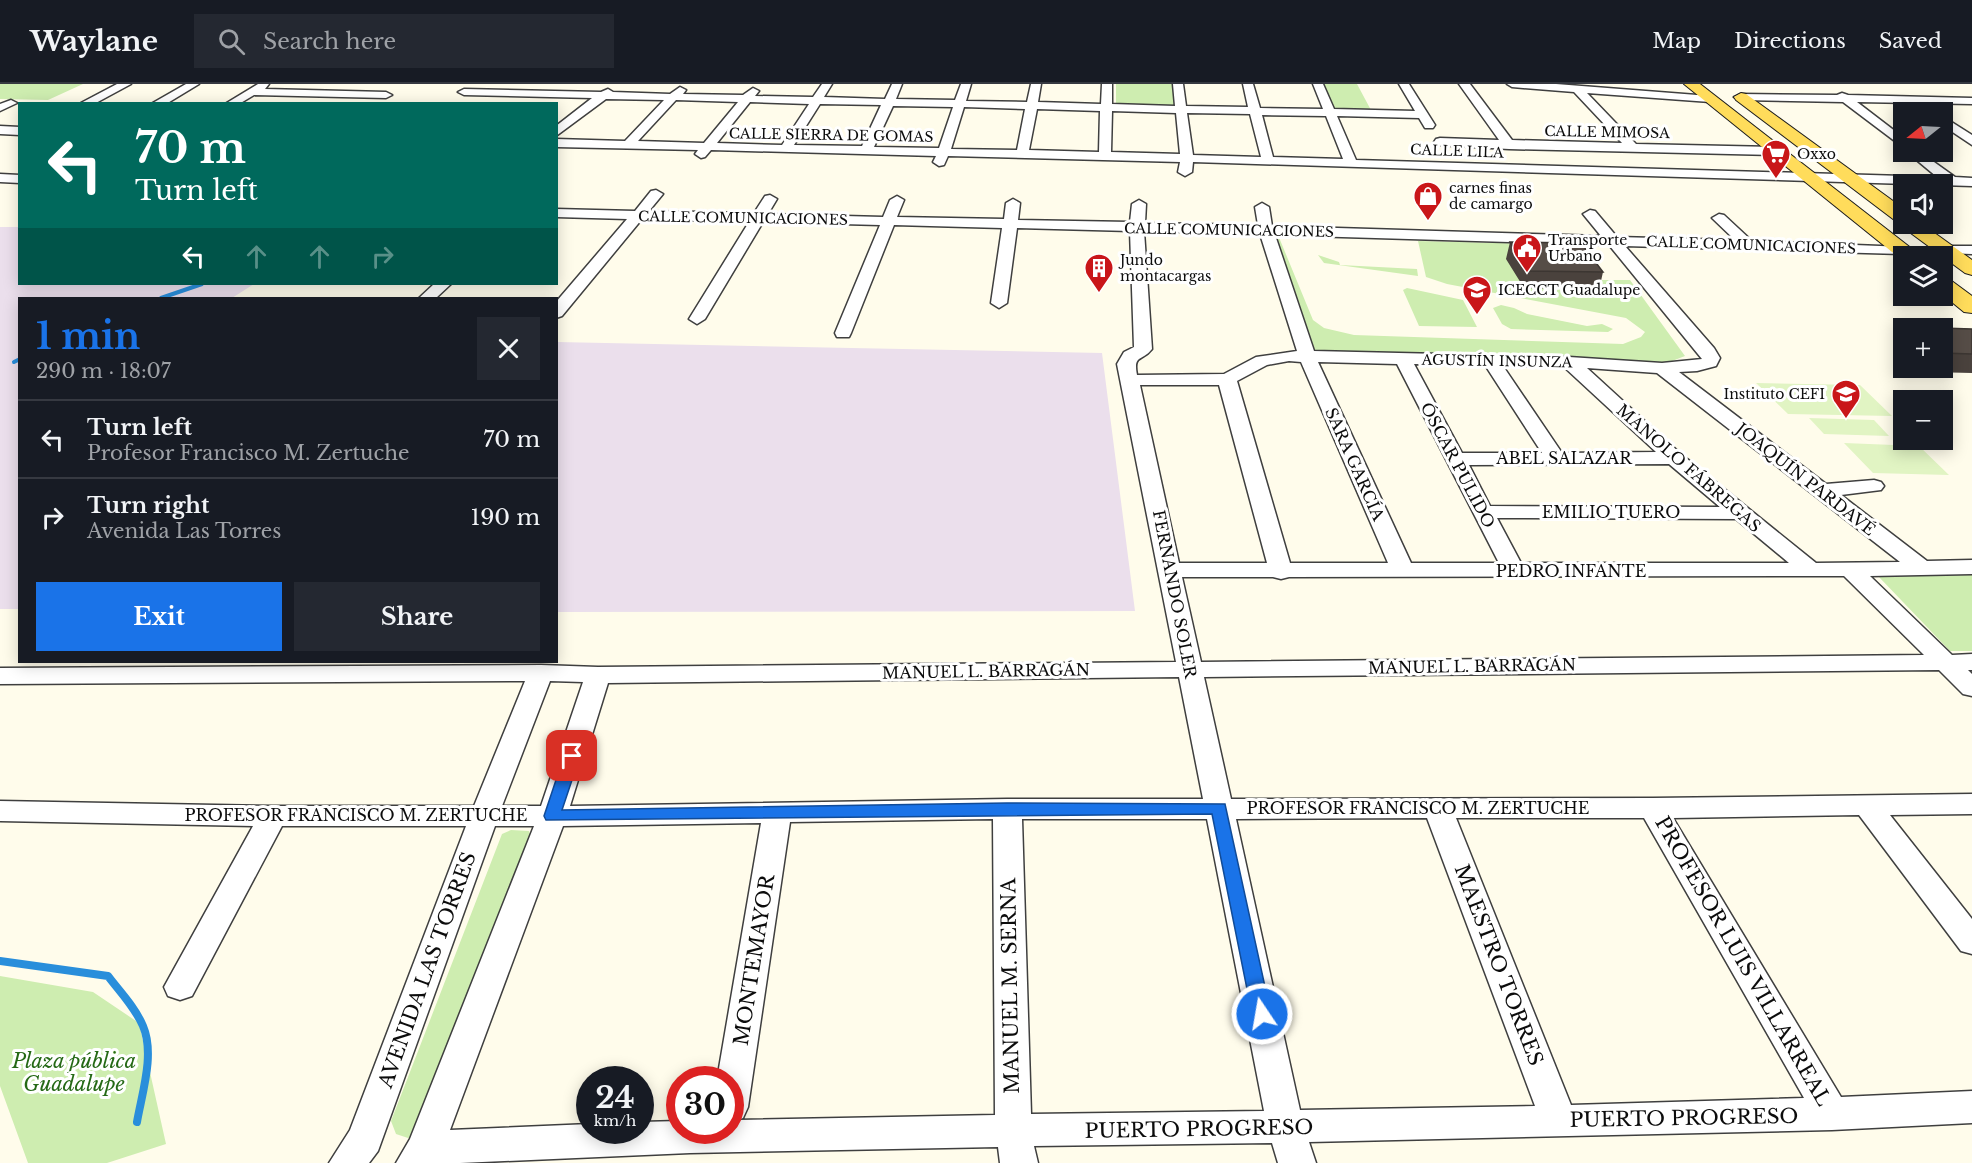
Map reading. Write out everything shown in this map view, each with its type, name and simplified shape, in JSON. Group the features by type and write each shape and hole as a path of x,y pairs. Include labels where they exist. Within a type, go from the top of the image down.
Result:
{"main road":[{"path":"1691,84 1896,246"},
{"path":"1736,93 1893,210"},
{"path":"1925,234 1942,246"},
{"path":"1953,254 1972,269"},
{"path":"1953,291 1972,306"}],"street":[{"path":"88,102 126,84"},
{"path":"160,102 194,84"},
{"path":"234,102 266,84"},
{"path":"251,92 382,99 397,84"},
{"path":"558,131 617,84"},
{"path":"628,145 686,84"},
{"path":"697,159 758,84"},
{"path":"785,149 826,84"},
{"path":"866,150 897,84"},
{"path":"941,157 966,84"},
{"path":"1022,154 1036,84"},
{"path":"1105,156 1107,84"},
{"path":"1178,84 1186,165"},
{"path":"1248,84 1268,161"},
{"path":"1318,84 1351,163"},
{"path":"1404,84 1454,166"},
{"path":"1464,84 1509,144"},
{"path":"1512,84 1710,99"},
{"path":"1826,84 1893,135"},
{"path":"456,102 467,88 487,88 604,96 1423,115"},
{"path":"477,102 487,88"},
{"path":"1958,88 1972,99"},
{"path":"1577,89 1632,147"},
{"path":"1896,89 1915,102"},
{"path":"1736,93 1846,99 1972,99"},
{"path":"1953,120 1963,120"},
{"path":"1953,126 1971,140"},
{"path":"0,130 18,131"},
{"name":"CALLE MIMOSA","path":"1440,142 1773,151"},
{"name":"CALLE SIERRA DE GOMAS","path":"558,143 866,150 941,157 1022,154 1105,156"},
{"name":"CALLE LILA","path":"1105,156 1186,165 1268,161 1893,179"},
{"path":"1926,162 1943,174"},
{"path":"0,178 18,179"},
{"name":"CALLE LILA","path":"1953,181 1972,182"},
{"path":"558,311 640,216 656,194"},
{"path":"697,319 771,199"},
{"path":"843,333 897,200"},
{"path":"999,303 1013,202"},
{"path":"1131,380 1128,360 1130,356 1141,352 1143,342 1137,228 1139,204"},
{"name":"SARA GARCÍA","path":"1262,207 1266,230 1307,356 1402,571"},
{"name":"CALLE COMUNICACIONES","path":"558,213 1747,244 1893,252"},
{"path":"1590,214 1613,241"},
{"path":"1719,218 1747,244"},
{"name":"AGUSTÍN INSUNZA","path":"1131,380 1227,379 1262,361 1279,357 1307,356 1569,362 1662,368 1703,365 1710,362 1711,358 1613,241"},
{"path":"1953,250 1972,250"},
{"path":"428,297 442,285"},
{"name":"ÓSCAR PULIDO","path":"1403,359 1514,571"},
{"path":"1490,360 1556,458"},
{"name":"MANOLO FÁBREGAS","path":"1569,362 1674,458 1811,570"},
{"name":"JOAQUÍN PARDAVÉ","path":"1662,368 1922,568"},
{"path":"1227,379 1281,572"},
{"name":"FERNANDO SOLER","path":"1131,380 1171,570 1189,669 1286,1128 1297,1163"},
{"name":"ABEL SALAZAR","path":"1455,459 1674,458"},
{"path":"1822,491 1874,486"},
{"name":"EMILIO TUERO","path":"1483,512 1739,513"},
{"name":"PEDRO INFANTE","path":"1171,570 1281,572 1811,570 1972,567"},
{"path":"1850,569 1972,688"},
{"name":"MANUEL L. BARRAGÁN","path":"0,676 541,673 598,675 1972,662"},
{"name":"AVENIDA LAS TORRES","path":"348,1163 365,1139 485,814 541,673"},
{"path":"420,1156 552,816 598,675"},
{"name":"PROFESOR FRANCISCO M. ZERTUCHE","path":"0,811 273,816 485,814 552,816 1007,809 1653,808 1972,804"},
{"path":"1867,806 1972,942"},
{"name":"PROFESOR LUIS VILLARREAL","path":"1653,808 1832,1114"},
{"name":"MANUEL M. SERNA","path":"1007,809 1016,1147"},
{"name":"MAESTRO TORRES","path":"1438,809 1559,1121"},
{"name":"MONTEMAYOR","path":"737,1066 777,813"},
{"path":"180,987 273,816"},
{"name":"PUERTO PROGRESO","path":"744,1125 1016,1147 1286,1128 1832,1114 1972,1107"},
{"name":"PUERTO PROGRESO","path":"420,1156 666,1130"}],"shaded area":[{"path":"0,227 18,227 18,285 252,285 234,297 18,297 18,609 0,609"},
{"path":"558,342 1102,353 1135,611 558,612"}],"green space":[{"path":"0,84 83,84 48,100 0,99"},
{"path":"1116,84 1173,84 1174,106 1116,104"},
{"path":"1322,84 1357,84 1372,112 1334,111"},
{"path":"1272,235 1278,235 1313,320 1324,328 1354,335 1623,344 1641,337 1645,332 1626,318 1447,284 1426,277 1418,241 1536,244 1579,289 1598,290 1591,280 1630,280 1685,356 1667,363 1309,351"},
{"path":"1318,255 1339,262 1340,265 1417,269 1418,276 1324,263"},
{"path":"1407,288 1463,300 1477,327 1419,326 1403,290"},
{"path":"1501,305 1527,314 1587,326 1602,324 1613,329 1608,332 1511,329 1502,324 1493,308"},
{"path":"1756,383 1860,385 1892,416 1788,414"},
{"path":"1809,418 1874,420 1889,436 1824,434"},
{"path":"1844,443 1893,445 1893,450 1923,450 1949,475 1873,473"},
{"path":"1972,575 1972,651 1950,651 1878,576"},
{"path":"511,830 529,831 533,842 411,1139 396,1134 391,1121 502,834"},
{"name":"Plaza pública Guadalupe","path":"0,976 93,992 139,1023 166,1144 107,1163 28,1163 0,1086"}],"building":[{"path":"1510,242 1581,243 1603,272 1528,271"},
{"path":"1953,328 1972,329 1972,354 1953,353"}],"waterway":[{"path":"164,297 199,285"},
{"path":"14,362 18,360"},
{"path":"0,961 108,976 136,1012 146,1037 148,1061 137,1122"}],"place":[{"name":"Oxxo","path":"1776,180"},
{"name":"carnes finas de camargo","path":"1428,222"},
{"name":"Transporte Urbano","path":"1527,274"},
{"name":"Jundo montacargas","path":"1099,294"},
{"name":"ICECCT Guadalupe","path":"1477,316"},
{"name":"Instituto CEFI","path":"1846,420"}],"route":[{"path":"572,756 552,816 1219,808 1262,1014"}]}
